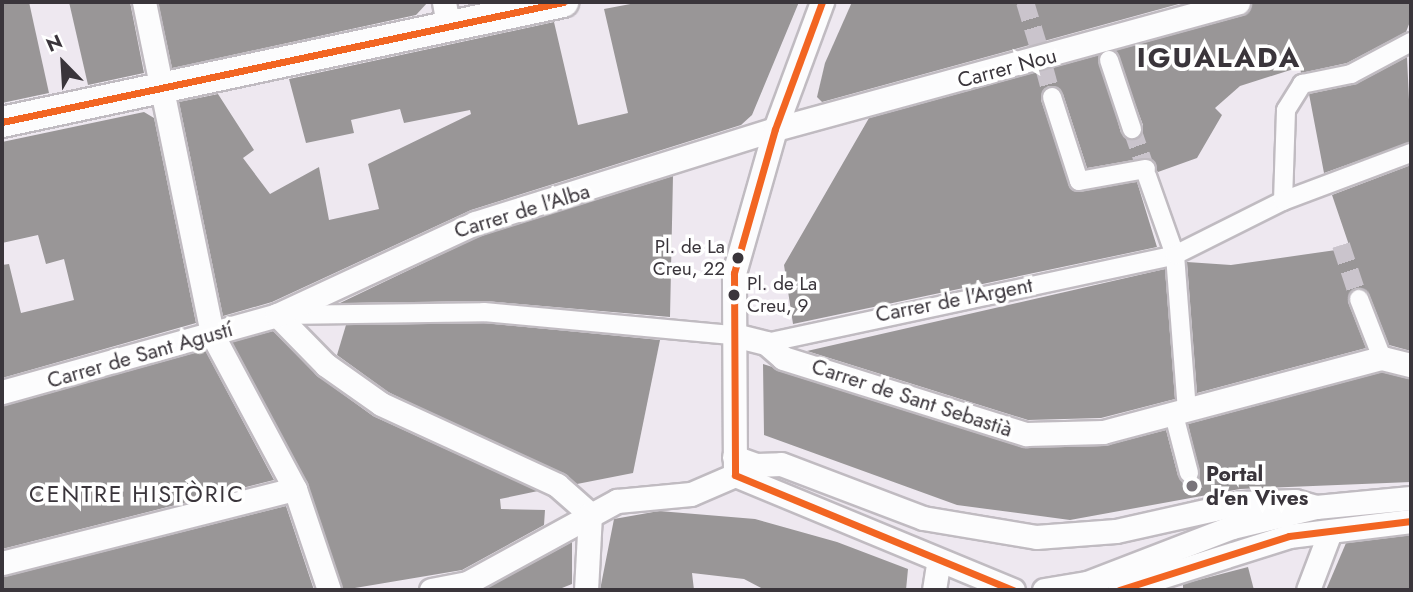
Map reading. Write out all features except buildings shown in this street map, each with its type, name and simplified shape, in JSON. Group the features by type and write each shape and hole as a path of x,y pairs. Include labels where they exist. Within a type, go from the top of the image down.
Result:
{"street":[{"path":"144,2 164,89 212,334 295,489 329,590"},
{"path":"2,122 164,89 446,14 563,2"},
{"path":"734,466 734,273 775,129 822,2"},
{"name":"Carrer Nou","path":"775,129 1042,58 1105,50 1238,2"},
{"path":"1283,201 1286,110 1302,84 1351,75 1411,42"},
{"path":"1105,50 1132,129"},
{"path":"1052,97 1079,181 1146,170 1175,255 1180,414 1189,473"},
{"name":"Carrer de l'Alba","path":"278,315 475,223 775,129"},
{"name":"Carrer de l'Argent","path":"734,335 766,343 1175,255 1283,201 1411,153"},
{"path":"1359,299 1382,358 1411,365"},
{"path":"278,315 484,312 734,335"},
{"path":"278,315 326,365 381,404 557,485 590,514"},
{"name":"Carrer de Sant Agustí","path":"2,393 278,315"},
{"name":"Carrer de Sant Sebastià","path":"766,343 783,358 1026,434 1103,432 1180,414 1382,358"},
{"path":"431,590 467,583 590,514 642,497 691,494 734,466 781,464 923,517 1036,537 1116,531 1197,504 1295,501 1316,507"},
{"path":"734,466 939,560 1012,590 1023,590"},
{"path":"2,562 295,489"},
{"path":"1044,590 1087,583 1233,527 1316,507 1411,498"},
{"path":"586,590 590,514"},
{"path":"1119,590 1255,544 1411,521"},
{"path":"1308,590 1330,532"},
{"path":"934,590 939,560"}],"tunnel":[{"path":"1025,2 1039,48"},
{"path":"1044,67 1052,97"},
{"path":"1132,129 1145,166"},
{"path":"1341,245 1359,299"},
{"path":"1189,473 1196,499"}],"transit line":[{"path":"2,122 563,2"},
{"path":"822,2 775,129 734,273 735,475 1013,590"},
{"path":"1119,590 1289,536 1411,521"}],"place":[{"name":"Pl. de La Creu, 22","path":"738,258"},
{"name":"Pl. de La Creu, 9","path":"734,295"},
{"name":"Portal d'en Vives","path":"1192,486"}],"district":[{"name":"IGUALADA","path":"1219,58"},
{"name":"CENTRE HISTÒRIC","path":"137,494"}]}
